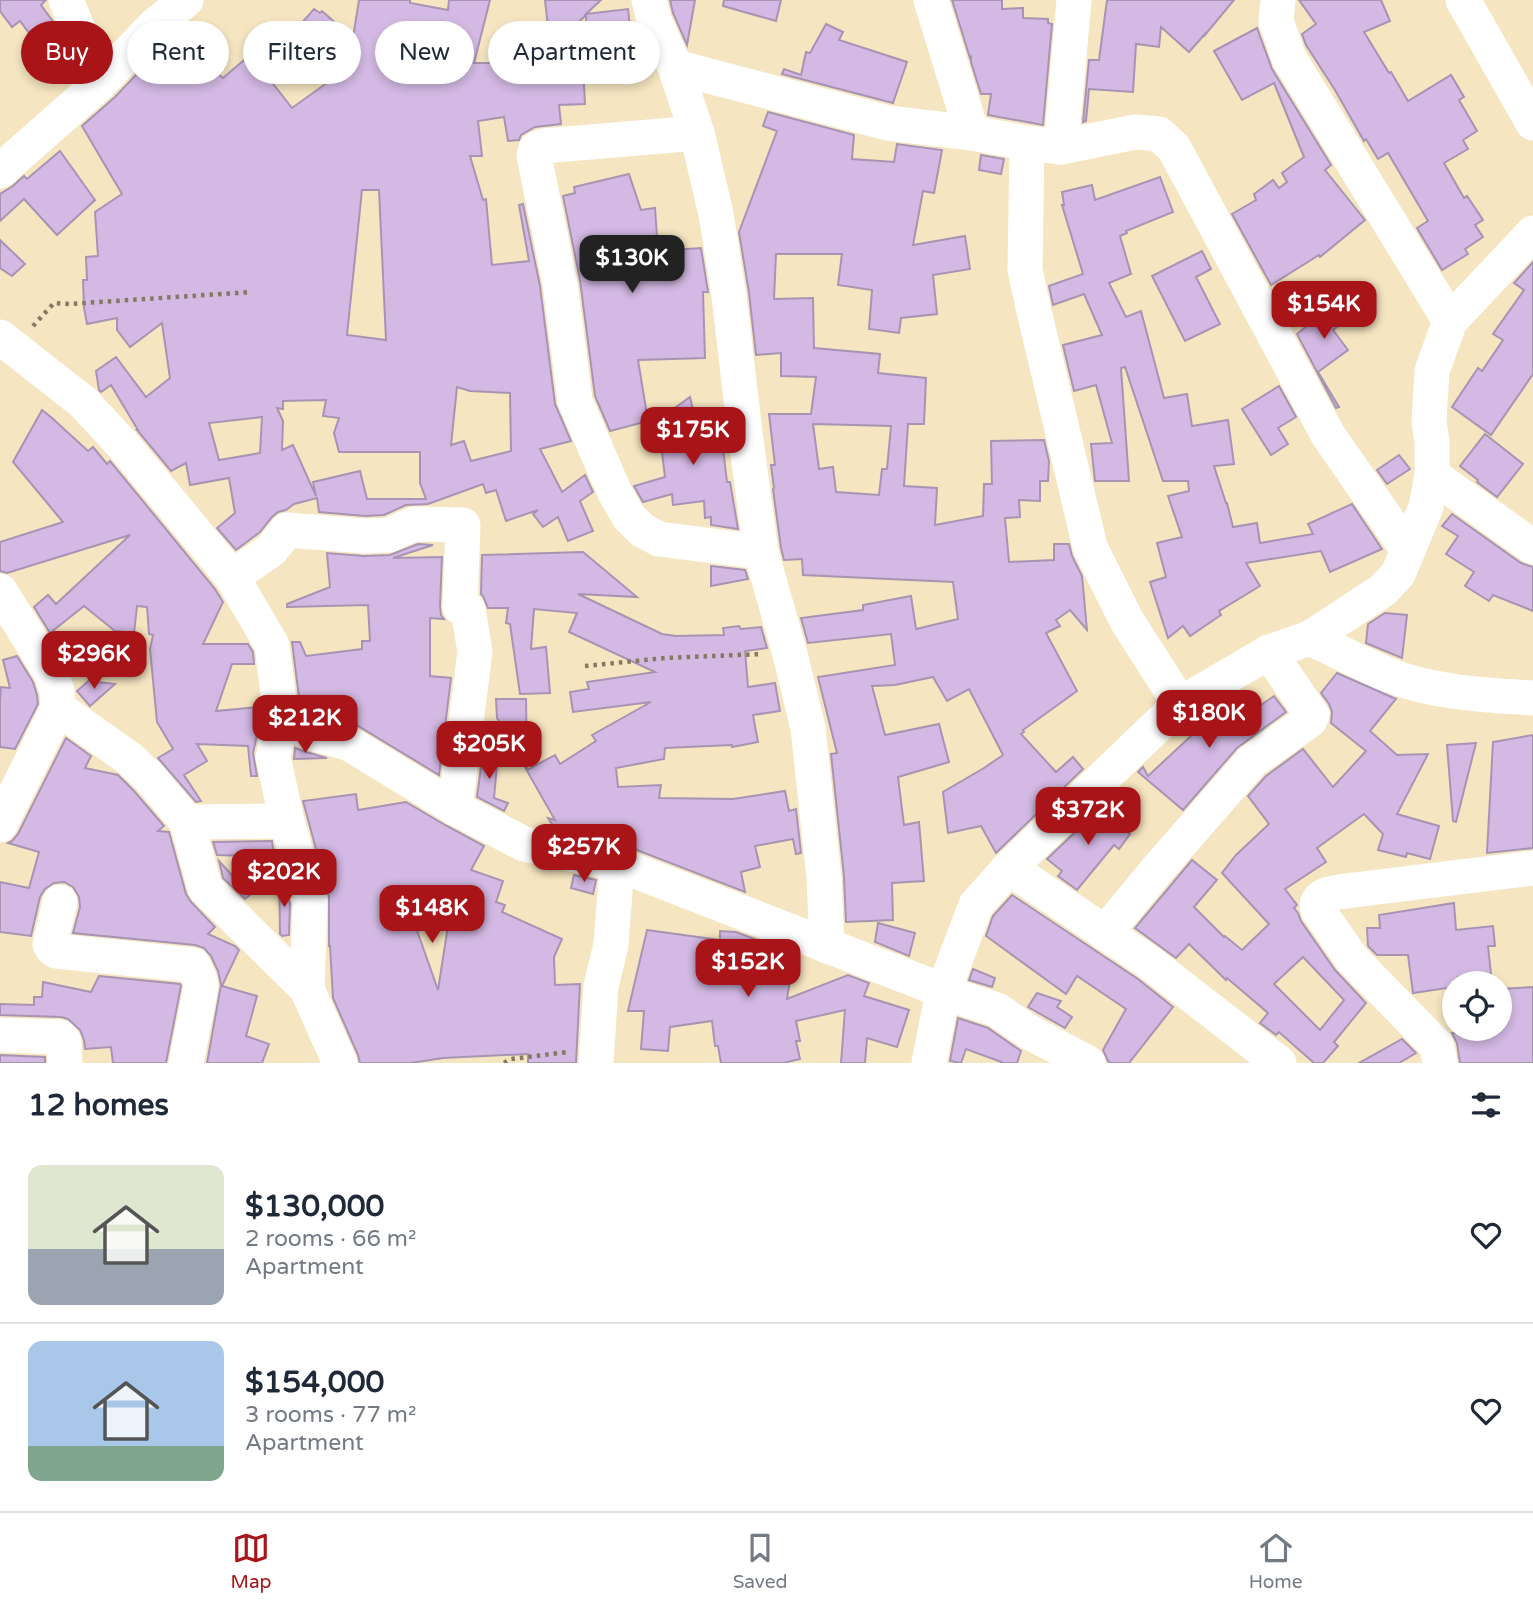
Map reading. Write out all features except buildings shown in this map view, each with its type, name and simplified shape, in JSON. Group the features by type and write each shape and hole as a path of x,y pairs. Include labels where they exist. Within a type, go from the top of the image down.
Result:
{"street":[{"path":"66,0 75,21"},
{"path":"113,69 154,26 186,0"},
{"path":"649,0 697,133 716,214 761,552 808,728 824,878 827,946"},
{"path":"931,0 972,133"},
{"path":"1061,147 1074,0"},
{"path":"1278,0 1276,21 1289,58 1450,321"},
{"path":"1463,0 1533,123"},
{"path":"675,67 888,123 1027,143 1061,147 1135,132 1159,134 1174,148 1328,435 1408,550"},
{"path":"0,171 99,84"},
{"path":"697,133 542,146 536,149 534,156 560,283 575,401 624,509 642,530 659,539 761,552"},
{"path":"1027,143 1026,271 1090,547 1127,621 1180,704"},
{"path":"929,1063 943,992 976,905 1009,868 1180,704 1269,652 1310,638 1383,590 1398,574 1426,507 1432,475 1429,422 1432,371 1450,321 1533,233"},
{"path":"4,350 83,402 123,445 232,577 272,645 281,718 273,757 287,821 310,902 307,989"},
{"path":"1432,475 1533,547"},
{"path":"232,577 271,550 287,530 389,536 414,524 463,525 460,607 468,609 475,652 454,808"},
{"path":"0,591 51,673 57,691 58,708 0,825"},
{"path":"1310,638 1391,676 1428,686 1466,694 1533,698"},
{"path":"1105,933 1252,761 1310,720 1312,715 1269,652"},
{"path":"58,708 130,759 187,822 205,888 307,989 340,1063"},
{"path":"281,718 311,733 348,743 454,808 524,844 617,864 943,992 997,1010 1029,1032 1088,1063"},
{"path":"187,822 287,821"},
{"path":"596,1056 601,985 611,945 617,864"},
{"path":"1009,868 1150,963 1279,1063"},
{"path":"1440,1063 1437,1046 1352,959 1318,910 1317,901 1324,896 1354,890 1533,868"},
{"path":"60,902 50,944 56,951 193,965 201,980 201,987 186,1063"},
{"path":"0,1035 60,1037 64,1042 65,1063"}],"path":[{"path":"4,350 54,303 252,292"},
{"path":"585,666 665,659 790,654"},
{"path":"505,1063 511,1059 596,1056"}]}
